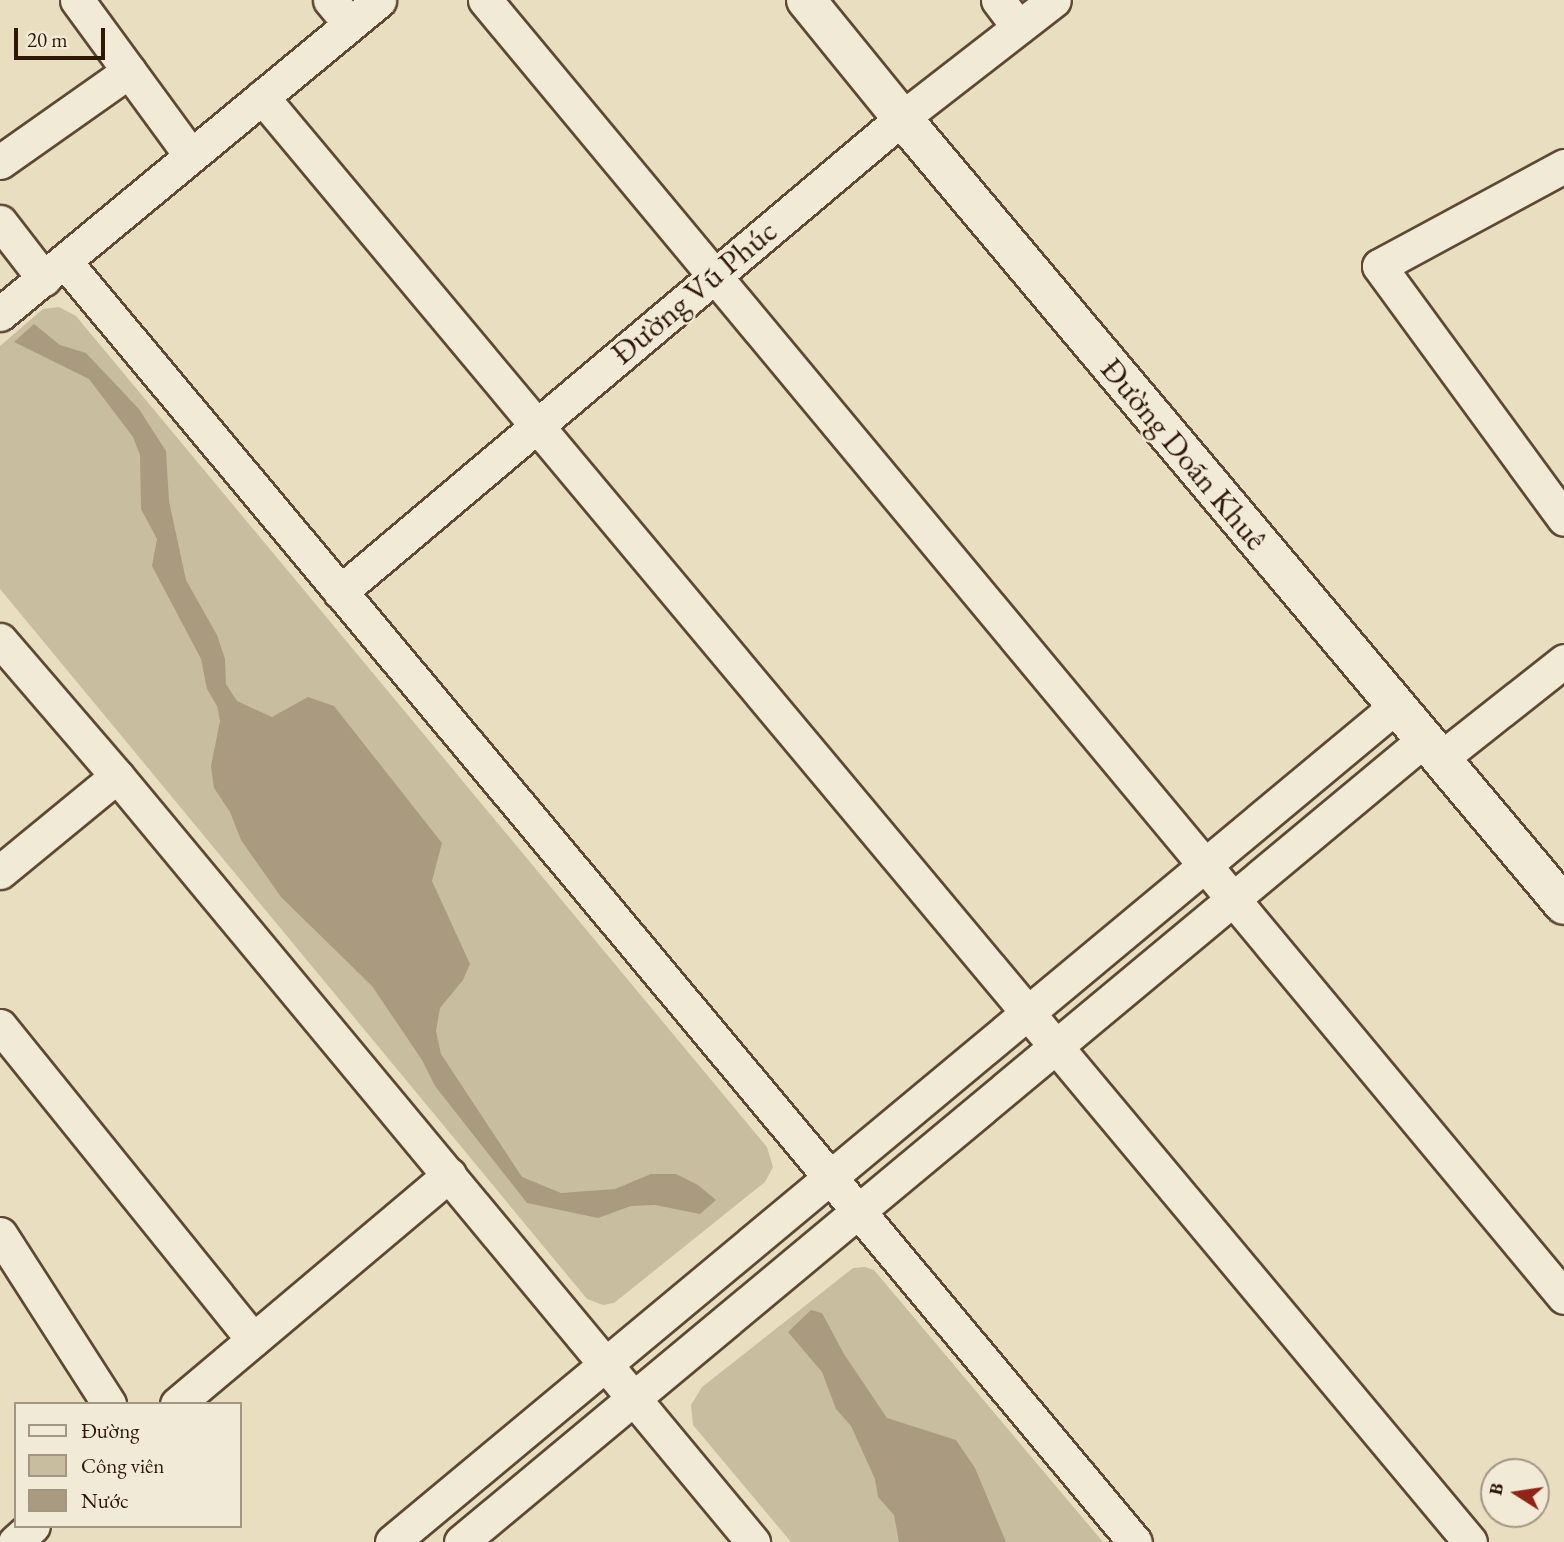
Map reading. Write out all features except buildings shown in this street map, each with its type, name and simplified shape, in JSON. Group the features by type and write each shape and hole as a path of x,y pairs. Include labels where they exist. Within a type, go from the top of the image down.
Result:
{"street":[{"path":"77,0 191,156"},
{"path":"0,314 262,97 340,12 379,0"},
{"path":"485,0 1564,1297"},
{"name":"Đường Doãn Khuê","path":"806,0 901,118 1564,905"},
{"path":"998,0 1018,27"},
{"name":"Đường Vũ Phúc","path":"340,592 901,118 1054,0"},
{"path":"0,162 129,71"},
{"path":"262,97 1054,1048 1470,1542"},
{"path":"1564,166 1379,266 1564,519"},
{"path":"0,222 54,270 340,592 1135,1542"},
{"path":"0,640 117,776 753,1542"},
{"path":"461,1542 1233,899 1432,749 1564,661"},
{"path":"393,1542 1396,706"},
{"path":"0,872 117,776"},
{"path":"0,1026 253,1340"},
{"path":"179,1402 449,1175"},
{"path":"0,1234 108,1402"},
{"path":"15,1542 31,1528"}],"green space":[{"path":"59,307 76,316 767,1147 773,1167 765,1182 614,1303 603,1305 587,1299 0,589 0,346 43,309"},
{"path":"865,1267 874,1270 1103,1542 791,1542 693,1425 691,1405 702,1387 853,1268"}],"water":[{"path":"34,324 60,345 86,353 139,409 166,451 169,501 186,580 217,635 225,659 226,684 237,701 272,717 308,697 334,706 442,843 432,881 470,964 463,980 440,1008 436,1031 441,1054 522,1177 561,1193 615,1189 651,1174 676,1174 698,1185 716,1200 700,1214 655,1205 631,1206 598,1218 527,1203 435,1086 422,1060 372,986 281,897 241,840 230,812 214,788 211,766 220,721 217,706 207,689 201,659 152,566 157,539 141,509 140,455 133,437 89,379 14,342"},
{"path":"811,1310 822,1313 844,1354 887,1418 956,1440 975,1468 1006,1542 899,1542 894,1515 878,1497 875,1479 851,1426 836,1409 822,1372 788,1332"}]}
